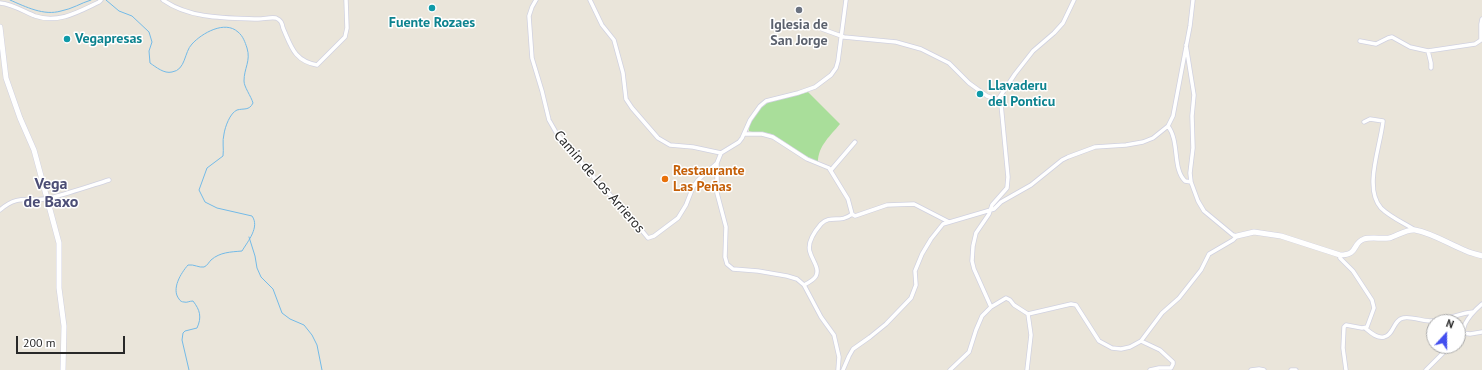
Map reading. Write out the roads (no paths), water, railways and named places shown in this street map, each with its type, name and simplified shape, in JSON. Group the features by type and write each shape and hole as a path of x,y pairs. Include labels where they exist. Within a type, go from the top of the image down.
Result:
{"street":[{"path":"0,3 9,5 34,16 52,20 79,11 101,0"},
{"path":"163,0 182,11 198,15 241,19 276,18 281,23 292,51 308,63 317,65 345,36 347,28 346,0"},
{"name":"Camín de Los Arrieros","path":"536,0 532,7 530,16 532,58 549,120 557,134 648,238 654,236 678,218 686,205 692,187 717,163"},
{"path":"590,0 602,25 614,40 623,73 626,99 632,108 658,138 670,145 694,147 721,153"},
{"path":"838,370 839,357 834,335 816,308 804,285 797,279 787,276 758,271 733,269 727,264 725,257 726,227 717,193 717,163 721,153 739,142 745,134 754,113 766,101 807,90 831,75 837,64 846,0"},
{"path":"998,101 1014,74 1033,51 1054,33 1062,23 1074,0"},
{"path":"844,370 853,349 870,338 886,324 911,298 916,285 915,271 922,254 943,224 990,211 1001,202 1031,185 1062,160 1068,157 1095,147 1126,145 1143,142 1153,138 1168,126 1173,116 1192,16 1193,0"},
{"path":"0,7 9,5"},
{"path":"1360,41 1376,44 1392,37 1410,46 1428,51 1465,44 1474,44 1480,42 1482,19"},
{"path":"0,27 6,78 20,118 34,150 59,243 59,288 64,326 63,370"},
{"path":"822,29 841,37 896,42 921,48 949,63 969,83 987,96 998,101 1002,107 1008,183 1007,188 992,205 990,211 976,233 972,261 974,269 991,307"},
{"path":"1186,45 1194,96 1192,116 1193,153 1190,173 1191,182 1198,201 1204,211 1236,236"},
{"path":"1428,51 1431,68"},
{"path":"1364,122 1370,119 1383,121 1382,134 1375,155 1374,194 1378,204 1384,210 1415,230 1447,242 1465,251 1482,256"},
{"path":"1168,126 1175,142 1181,175 1185,181 1191,182"},
{"path":"745,134 762,134 772,137 807,159 831,170 848,199 852,214"},
{"path":"831,170 855,142"},
{"path":"0,210 11,201 23,198 48,198 109,180"},
{"path":"804,285 815,278 817,274 817,269 809,251 810,244 817,229 825,220 843,220 852,214 855,216 887,205 914,204 949,222"},
{"path":"950,370 969,352 980,320 991,307 1008,298 1014,305 1028,314 1071,304 1076,305 1099,341 1112,348 1121,349 1130,347 1141,341 1162,313 1178,298 1201,270 1209,254 1233,240 1236,236 1254,232 1281,236 1340,256 1351,254 1358,243 1364,239 1388,238 1410,230 1415,230"},
{"path":"1340,256 1340,258 1353,270 1373,303 1373,311 1368,325 1365,328"},
{"path":"1466,323 1473,312 1482,304"},
{"path":"1464,314 1473,312"},
{"path":"1027,370 1031,335 1028,314"},
{"path":"1346,370 1343,348 1344,327 1346,325 1365,328 1378,337 1384,338 1389,334 1397,321 1402,318 1408,317 1426,320"},
{"path":"1466,333 1482,332"},
{"path":"1141,341 1160,350 1173,362 1171,368 1150,370"},
{"path":"1426,370 1442,354"},
{"path":"1251,370 1264,370"},
{"path":"1291,370 1296,370"}],"waterway":[{"path":"10,0 42,12 65,10 91,0"},
{"path":"106,0 119,11 132,16 149,32 152,42 149,51 150,63 163,71 177,71 180,68 189,47 196,40 214,29 227,27 233,29 241,35 247,48 248,61 244,81 253,103 248,108 234,112 228,120 223,137 223,156 207,168 199,190 205,202 217,208 252,216 255,225 252,234 242,251 218,255 204,267 188,265 178,281 176,291 179,300 182,302 193,301 200,314 197,328 185,331 183,333 182,340 189,370"},
{"path":"249,237 257,268 261,277 273,289 282,313 290,319 304,325 312,335 317,345 322,370"}],"place":[{"name":"Fuente Rozaes","path":"432,8"},
{"name":"Iglesia de San Jorge","path":"799,10"},
{"name":"Vegapresas","path":"67,39"},
{"name":"Llavaderu del Ponticu","path":"980,94"},
{"name":"Restaurante Las Peñas","path":"665,179"}],"district":[{"name":"Vega de Baxo","path":"51,193"}]}
